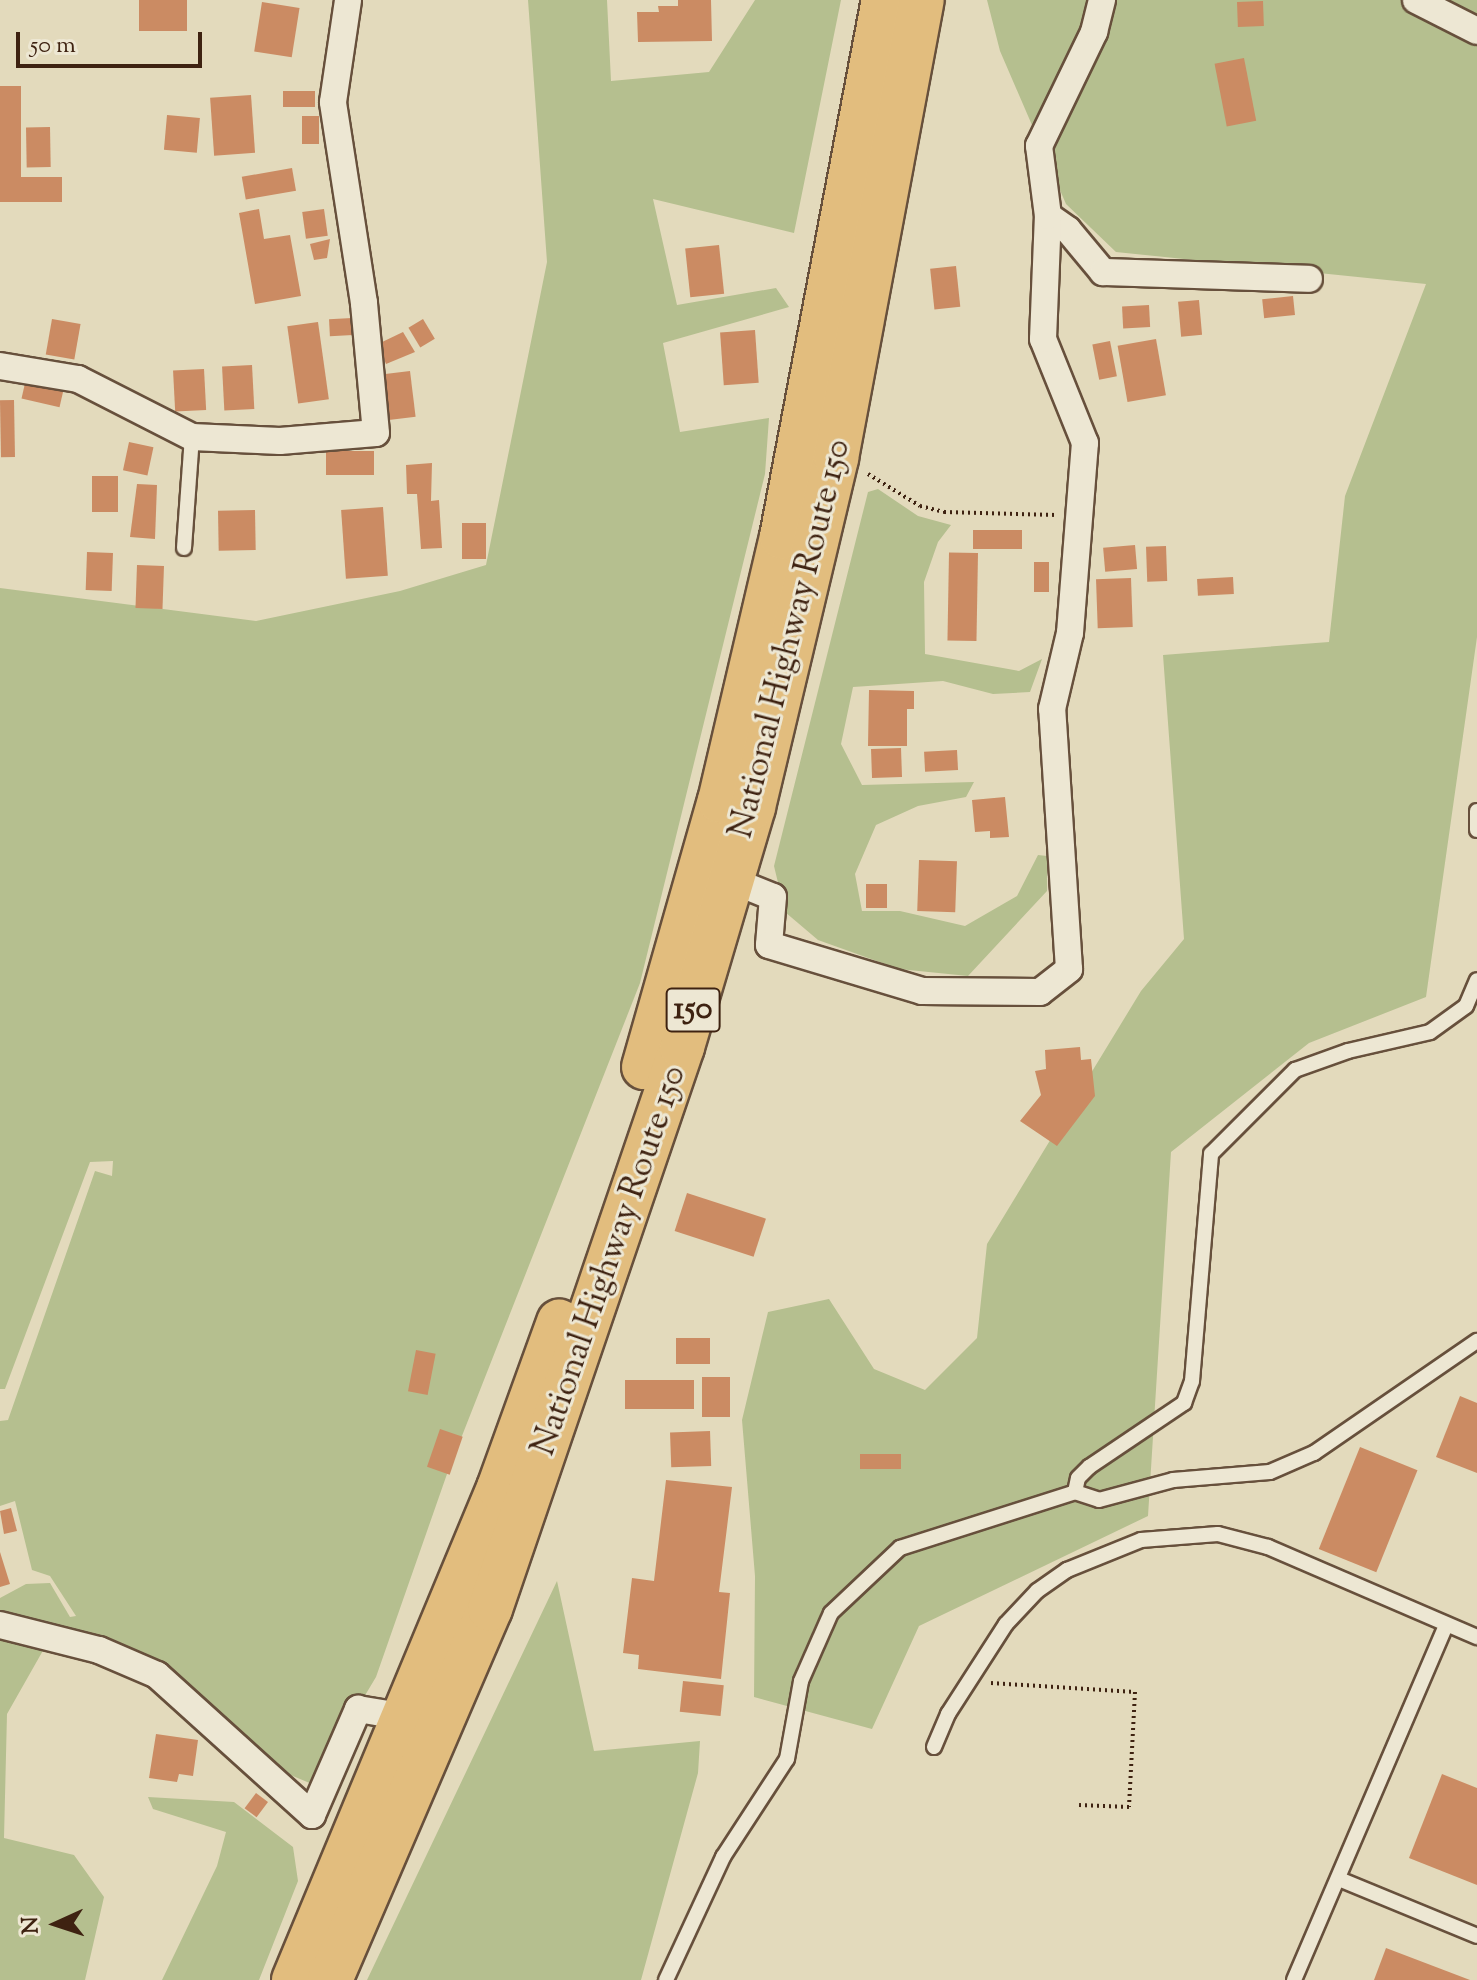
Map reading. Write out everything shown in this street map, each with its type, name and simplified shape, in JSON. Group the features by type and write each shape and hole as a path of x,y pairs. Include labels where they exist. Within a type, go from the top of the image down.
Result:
{"highway":[{"name":"National Highway Route 150","path":"294,1980 499,1488 584,1252 655,1030 720,801 816,378 884,0"},
{"name":"National Highway Route 150","path":"330,1980 490,1609 610,1267 731,880 836,458 922,0"}],"street":[{"path":"0,366 78,379 192,437 280,441 376,433 364,303 333,102 348,0"},
{"path":"731,880 773,897 769,945 922,991 1040,992 1058,982 1069,969 1052,709 1070,633 1085,443 1043,339 1048,216 1039,146 1094,32 1102,0"},
{"path":"1416,0 1477,31"},
{"path":"1048,216 1068,230 1103,272 1309,279"},
{"path":"0,1625 99,1650 157,1675 312,1815 358,1709 406,1717"}],"lane":[{"path":"184,548 192,437"},
{"path":"1477,811 1477,830"},
{"path":"1075,1492 1078,1478 1089,1467 1184,1403 1192,1381 1211,1154 1295,1070 1348,1051 1430,1032 1466,1006 1477,980"},
{"path":"666,1980 723,1857 787,1759 801,1681 831,1613 900,1548 1075,1492 1099,1500 1173,1480 1270,1472 1314,1453 1477,1341"},
{"path":"934,1747 969,1682 1006,1624 1037,1591 1095,1556 1175,1534 1218,1534 1268,1547 1477,1637"},
{"path":"1294,1980 1446,1625"},
{"path":"1339,1879 1477,1936"}],"path":[{"path":"836,458 932,509 1079,518"},
{"path":"969,1682 1135,1692 1129,1807 1079,1805"}],"green space":[{"path":"528,0 607,0 611,81 709,72 755,0 841,0 794,233 653,199 677,305 776,288 789,307 663,343 680,432 769,418 765,474 640,983 447,1474 376,1677 312,1784 269,1766 168,1669 0,1620 0,1598 26,1584 50,1583 70,1617 76,1616 50,1576 32,1570 15,1501 0,1506 0,1421 8,1420 95,1171 112,1176 113,1161 90,1162 5,1389 0,1389 0,588 256,621 400,591 486,565 547,262"},
{"path":"987,0 1477,0 1477,637 1426,997 1309,1043 1171,1152 1148,1516 919,1626 872,1729 754,1697 755,1576 742,1420 768,1312 829,1299 874,1369 925,1390 977,1338 987,1244 1141,991 1184,939 1163,655 1329,642 1345,496 1426,284 1116,252 1066,204 1000,51"},
{"path":"878,489 918,516 951,525 938,542 924,582 925,654 1019,671 1042,659 1030,692 993,694 943,681 853,687 841,744 862,785 974,782 966,797 918,806 876,825 855,874 862,911 900,911 965,926 1017,896 1038,855 1047,856 1047,891 968,976 899,969 818,940 785,912 774,866 868,492"},
{"path":"557,1581 594,1751 700,1741 698,1773 641,1980 367,1980"},
{"path":"0,1636 45,1647 7,1714 4,1838 74,1855 104,1897 85,1980 0,1980"},
{"path":"148,1797 234,1802 293,1847 298,1881 259,1980 162,1980 217,1866 226,1832 153,1809"}],"building":[{"path":"139,0 187,0 187,31 139,31"},
{"path":"678,0 711,0 712,41 638,42 637,12 659,12 658,6 678,6"},
{"path":"1263,1 1264,26 1238,27 1237,2"},
{"path":"262,2 300,8 292,57 254,51"},
{"path":"1244,58 1256,121 1227,127 1215,64"},
{"path":"0,86 21,86 21,177 62,177 62,202 0,202"},
{"path":"283,91 315,91 315,107 283,107"},
{"path":"251,95 255,153 214,156 210,98"},
{"path":"167,115 200,118 197,153 164,150"},
{"path":"302,116 319,116 319,144 302,144"},
{"path":"26,127 50,127 51,167 27,167"},
{"path":"292,168 296,191 246,200 242,177"},
{"path":"259,209 264,239 290,235 301,296 255,304 239,213"},
{"path":"324,209 328,236 306,239 302,212"},
{"path":"330,239 327,258 314,260 310,244"},
{"path":"719,245 724,294 690,297 685,249"},
{"path":"956,266 960,307 934,309 930,269"},
{"path":"1293,296 1295,315 1264,318 1262,299"},
{"path":"1199,300 1202,335 1181,337 1178,302"},
{"path":"1149,305 1150,327 1123,328 1122,306"},
{"path":"352,318 353,335 330,336 329,319"},
{"path":"52,319 81,324 74,359 46,354"},
{"path":"423,319 435,339 420,347 408,328"},
{"path":"318,322 329,399 298,404 287,326"},
{"path":"755,330 759,383 724,385 720,332"},
{"path":"403,332 415,352 386,364 378,344"},
{"path":"1156,339 1166,395 1127,402 1118,346"},
{"path":"1110,341 1117,376 1099,380 1092,344"},
{"path":"252,365 254,409 224,411 222,367"},
{"path":"204,369 206,410 175,412 173,371"},
{"path":"410,371 416,417 389,420 383,374"},
{"path":"26,379 64,388 60,407 22,398"},
{"path":"0,400 14,400 15,457 1,457"},
{"path":"129,442 153,447 147,476 123,470"},
{"path":"326,451 374,451 374,475 326,475"},
{"path":"432,463 431,501 439,500 442,548 421,549 417,494 407,494 406,465"},
{"path":"92,476 118,476 118,512 92,512"},
{"path":"137,484 157,485 155,539 130,537"},
{"path":"383,507 388,576 346,579 341,510"},
{"path":"255,510 256,550 219,551 218,511"},
{"path":"462,523 486,523 486,559 462,559"},
{"path":"973,530 1022,530 1022,549 973,549"},
{"path":"1135,545 1137,569 1105,572 1103,548"},
{"path":"1166,546 1167,581 1147,582 1146,547"},
{"path":"87,552 113,553 112,591 86,590"},
{"path":"949,552 978,553 976,641 947,640"},
{"path":"1034,562 1049,562 1049,592 1034,592"},
{"path":"137,565 164,566 162,609 135,608"},
{"path":"1233,577 1234,594 1198,596 1197,579"},
{"path":"1131,578 1133,627 1098,628 1096,579"},
{"path":"869,690 914,691 914,709 907,709 907,746 868,746"},
{"path":"901,748 902,777 872,778 871,749"},
{"path":"957,750 958,770 925,772 924,752"},
{"path":"1005,797 1009,837 990,838 990,831 975,832 972,800"},
{"path":"919,860 957,861 955,912 917,911"},
{"path":"866,884 887,884 887,908 866,908"},
{"path":"1080,1047 1081,1060 1091,1059 1095,1096 1057,1146 1020,1121 1041,1095 1035,1071 1046,1069 1045,1050"},
{"path":"687,1193 766,1219 754,1257 675,1231"},
{"path":"676,1338 710,1338 710,1364 676,1364"},
{"path":"416,1350 436,1354 428,1395 408,1391"},
{"path":"702,1377 730,1377 730,1417 702,1417"},
{"path":"625,1380 694,1380 694,1409 625,1409"},
{"path":"1460,1396 1477,1403 1477,1473 1436,1457"},
{"path":"440,1429 463,1437 450,1475 427,1467"},
{"path":"710,1431 711,1466 671,1467 670,1432"},
{"path":"1360,1447 1417,1470 1376,1572 1319,1549"},
{"path":"860,1454 901,1454 901,1469 860,1469"},
{"path":"666,1480 732,1487 719,1592 730,1593 721,1679 638,1669 639,1655 623,1653 632,1578 654,1581"},
{"path":"11,1508 17,1531 4,1534 0,1511"},
{"path":"0,1552 10,1584 0,1587"},
{"path":"683,1681 724,1685 721,1716 680,1712"},
{"path":"156,1734 198,1740 193,1776 179,1774 177,1782 149,1778"},
{"path":"1442,1774 1477,1788 1477,1885 1409,1858"},
{"path":"256,1793 268,1802 257,1817 245,1808"},
{"path":"1386,1948 1470,1980 1374,1980"}]}
